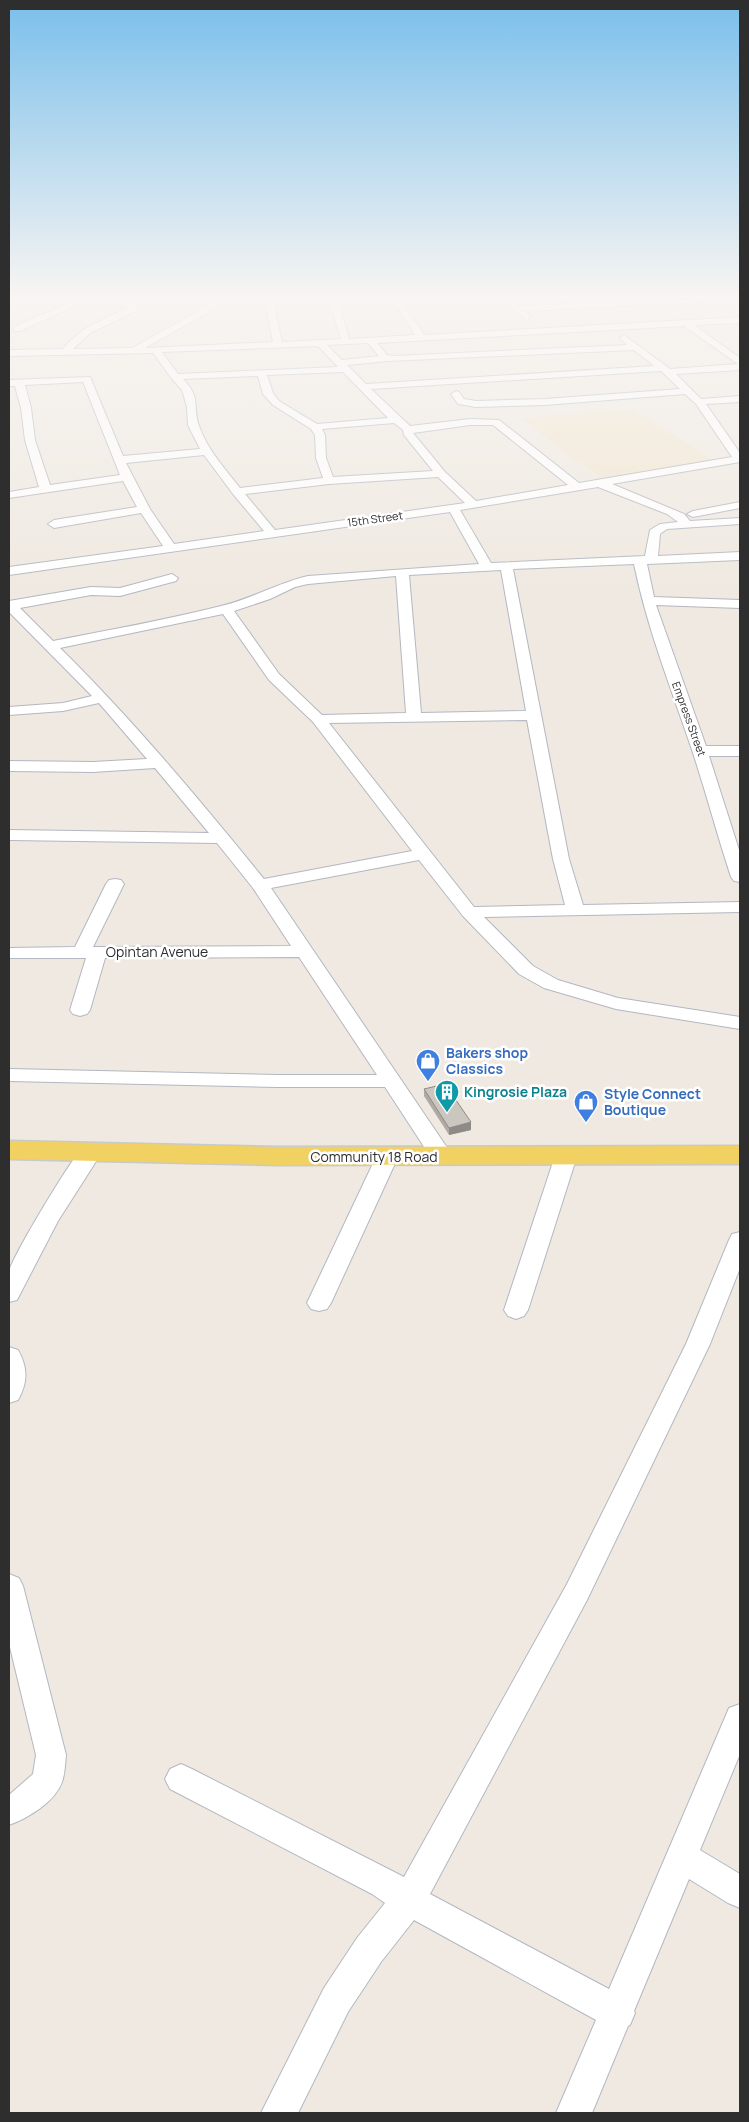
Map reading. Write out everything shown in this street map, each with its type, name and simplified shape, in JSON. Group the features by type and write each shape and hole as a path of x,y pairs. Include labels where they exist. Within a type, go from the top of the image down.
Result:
{"main road":[{"name":"Community 18 Road","path":"9,1150 167,1155 387,1157 740,1155"}],"street":[{"path":"20,394 26,408 30,440 46,490"},
{"path":"93,394 126,477 144,509 170,547"},
{"path":"188,394 192,407 193,425 207,452 236,492 272,533"},
{"path":"268,394 276,403 315,427 320,435 322,458 329,481"},
{"path":"370,394 396,420 408,429 408,433 441,474 474,505"},
{"path":"456,394 461,402 476,404 545,402 648,394"},
{"path":"690,394 699,402 740,459"},
{"path":"699,402 740,400"},
{"path":"315,427 396,420"},
{"path":"408,429 470,422 495,422 576,486"},
{"path":"119,460 207,452"},
{"name":"15th Street","path":"9,571 474,505 740,459"},
{"path":"236,492 329,481 441,474"},
{"path":"9,495 126,477"},
{"path":"599,483 683,520 740,521"},
{"path":"683,520 740,505"},
{"path":"453,508 487,567"},
{"path":"54,524 144,509"},
{"name":"Empress Street","path":"683,520 664,526 654,533 645,561 648,601 700,751 720,819 740,877"},
{"path":"51,646 226,609 265,596 291,584 308,580 487,567 740,556"},
{"path":"506,566 561,859 575,909"},
{"path":"402,572 414,717"},
{"path":"10,605 91,591 120,592 172,578"},
{"path":"648,601 740,604"},
{"path":"10,605 102,698 160,763 233,850 260,885 442,1157"},
{"path":"226,609 274,677 318,719 469,912 521,966 551,984 616,1003 740,1023"},
{"path":"9,711 55,708 102,698"},
{"path":"318,719 535,715"},
{"path":"700,751 740,751"},
{"path":"9,766 102,767 160,763"},
{"path":"9,835 221,838"},
{"path":"260,885 422,854"},
{"path":"80,1010 89,953 115,884"},
{"path":"469,912 740,907"},
{"name":"Opintan Avenue","path":"9,953 304,951"},
{"path":"9,1075 278,1081 392,1081"},
{"path":"10,1290 54,1209 91,1152"},
{"path":"516,1310 566,1156"},
{"path":"319,1303 387,1157"},
{"path":"279,2113 336,2000 369,1950 409,1900 577,1592 698,1344 740,1240"},
{"path":"9,1356 14,1382 9,1393"},
{"path":"9,1586 51,1755 47,1781 19,1806 9,1810"},
{"path":"574,2113 618,2013 740,1718"},
{"path":"181,1779 342,1860 384,1883 409,1900 618,2013"},
{"path":"683,1858 740,1892"}],"shaded area":[{"path":"633,409 717,463 604,480 581,462 576,462 522,418"}],"building":[{"name":"Kingrosie Plaza","path":"445,1084 471,1122 449,1128 424,1089"}],"place":[{"name":"Bakers shop Classics","path":"428,1082"},
{"name":"Kingrosie Plaza","path":"447,1113"},
{"name":"Style Connect Boutique","path":"586,1123"}]}
